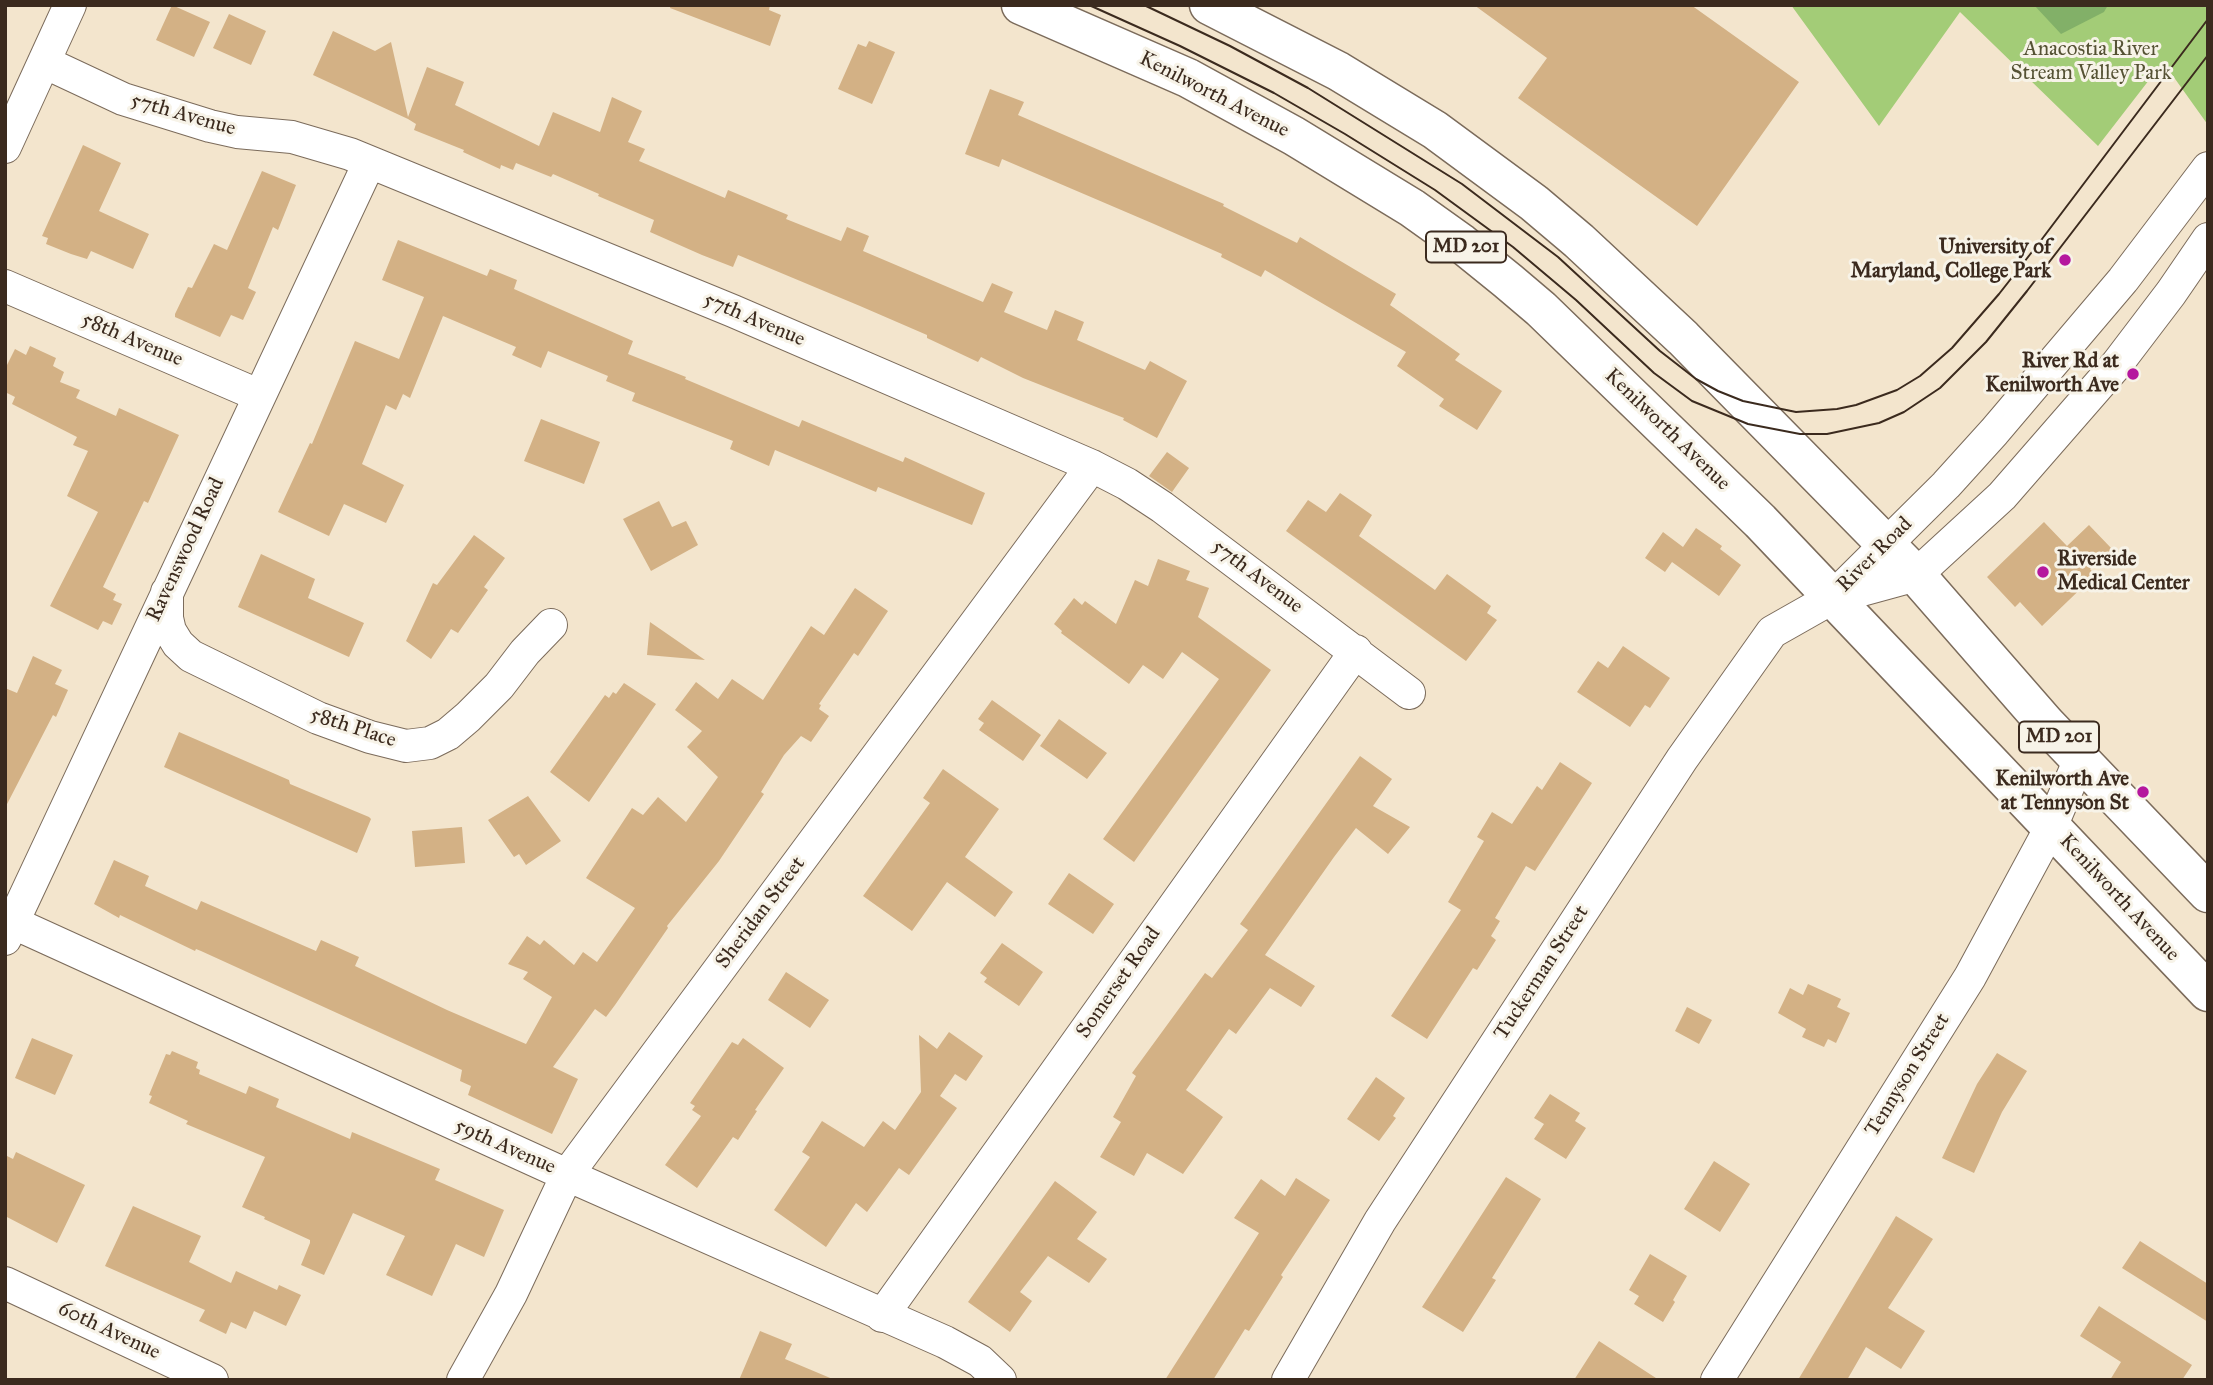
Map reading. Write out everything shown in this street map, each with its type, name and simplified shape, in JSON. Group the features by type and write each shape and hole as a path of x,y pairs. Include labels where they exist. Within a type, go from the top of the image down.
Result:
{"main road":[{"name":"Kenilworth Avenue","path":"1021,5 1188,78 1294,136 1370,181 1461,243 1541,309 1760,521 2208,992"},
{"name":"MD 201","path":"1209,5 1360,84 1435,131 1534,203 1578,241 1683,338 1916,575 2017,692 2208,893"}],"street":[{"path":"5,147 70,5"},
{"name":"57th Avenue","path":"44,62 123,99 210,126 237,132 292,137 350,154 683,290 1092,466 1127,484 1162,507 1409,693"},
{"name":"Ravenswood Road","path":"8,927 369,163"},
{"name":"River Road","path":"1832,598 1946,485 2064,352 2208,168"},
{"name":"River Road","path":"1832,598 1916,575 2003,496 2117,365 2208,239"},
{"name":"58th Avenue","path":"5,286 258,395"},
{"name":"Sheridan Street","path":"463,1380 517,1282 567,1175 1092,466"},
{"name":"58th Place","path":"167,590 170,631 178,644 191,656 318,718 370,737 407,746 430,743 458,726 499,686 525,652 551,625"},
{"name":"Tuckerman Street","path":"1288,1380 1380,1221 1682,759 1772,632 1832,598"},
{"name":"Somerset Road","path":"882,1316 1356,651"},
{"name":"Tennyson Street","path":"1717,1380 1970,977 2051,827 2080,760"},
{"name":"59th Avenue","path":"8,927 968,1355 980,1361 1000,1380"},
{"name":"60th Avenue","path":"5,1283 212,1380"}],"green space":[{"name":"Anacostia River Stream Valley Park","path":"1791,5 2208,5 2208,125 2163,62 2098,146 1960,12 1879,126"},
{"path":"2034,5 2108,5 2104,12 2061,34"}],"building":[{"path":"172,5 210,22 194,57 156,40"},
{"path":"671,5 770,5 769,10 781,15 770,46 670,8"},
{"path":"1474,5 1691,5 1799,82 1697,226 1518,98 1547,58"},
{"path":"229,14 266,31 251,65 213,48"},
{"path":"333,31 375,51 391,42 408,117 427,67 464,82 455,105 539,146 553,112 600,132 612,97 642,111 628,142 645,149 639,161 725,198 728,190 788,215 786,219 841,241 847,227 869,236 863,251 983,302 992,283 1013,292 1004,312 1047,330 1055,310 1084,322 1077,340 1145,370 1150,361 1187,381 1157,438 1123,420 1124,418 1023,378 981,357 978,362 927,338 927,335 738,255 733,267 702,255 650,232 654,220 598,196 599,194 553,174 551,177 516,163 513,170 501,165 500,169 463,152 464,150 414,130 416,124 408,119 313,75"},
{"path":"869,41 895,52 872,104 838,89 858,44 866,47"},
{"path":"990,89 1024,102 1018,115 1224,204 1223,206 1297,243 1300,237 1396,294 1390,305 1460,354 1455,360 1502,391 1477,430 1439,406 1444,399 1397,366 1406,352 1265,270 1261,277 1221,257 1222,254 1002,159 999,167 965,154"},
{"path":"83,145 121,163 99,211 149,234 133,269 91,251 87,259 71,254 46,244 48,238 42,236"},
{"path":"262,171 296,185 278,230 273,227 248,288 256,292 243,320 231,315 220,337 175,317 175,314 188,287 192,288 214,244 227,250"},
{"path":"398,240 487,276 490,269 517,280 514,289 633,341 628,354 686,377 685,379 799,427 802,420 903,462 905,457 985,493 972,525 878,487 876,492 775,450 769,466 730,449 733,441 632,401 635,393 606,381 608,376 548,351 541,368 512,355 516,347 443,316 410,398 403,394 396,410 386,405 362,464 404,485 386,523 344,504 329,536 278,512 310,443 312,444 355,341 399,359 424,297 382,280"},
{"path":"30,346 56,358 53,366 64,372 60,382 80,390 76,398 116,416 119,408 179,435 148,503 144,501 103,587 116,594 113,600 122,604 112,625 103,621 98,630 50,606 98,512 67,496 88,451 73,445 77,437 12,404 15,397 5,392 5,369 15,349 26,355"},
{"path":"541,419 600,442 584,484 524,461"},
{"path":"1167,452 1189,468 1172,492 1149,476"},
{"path":"1340,493 1372,515 1359,536 1435,590 1447,574 1491,606 1487,613 1497,620 1466,661 1286,531 1308,500 1326,512"},
{"path":"659,501 672,527 686,521 698,545 651,571 623,519"},
{"name":"Riverside Medical Center","path":"2044,522 2067,546 2089,525 2112,549 2090,569 2095,575 2042,626 2020,602 2015,607 1987,577"},
{"path":"1696,528 1722,546 1720,549 1741,565 1719,596 1672,562 1665,572 1645,558 1663,532 1683,547"},
{"path":"474,535 505,558 484,587 488,590 458,633 451,629 431,659 406,641 433,583 437,585"},
{"path":"261,554 315,579 308,598 364,623 349,657 238,607"},
{"path":"1158,559 1190,571 1186,580 1209,588 1198,617 1271,670 1134,862 1103,839 1219,679 1182,652 1163,679 1143,665 1129,684 1061,633 1054,624 1074,598 1082,605 1085,601 1116,624 1135,580 1148,586"},
{"path":"855,588 888,611 858,656 854,653 819,704 819,709 829,716 811,742 801,736 784,755 761,792 764,794 719,861 667,926 615,1005 606,1017 595,1009 553,1067 578,1079 552,1134 468,1095 471,1086 460,1081 462,1070 120,915 119,918 94,904 114,860 149,876 145,886 197,910 201,901 316,951 321,940 359,957 355,966 526,1044 552,997 523,979 528,972 508,964 527,936 540,945 544,940 574,965 583,952 597,962 635,908 586,878 632,808 643,815 658,797 686,822 718,777 687,747 702,731 675,710 696,682 718,699 732,679 763,700 811,626 824,635"},
{"path":"650,622 705,660 647,655"},
{"path":"1623,646 1670,678 1650,708 1645,705 1630,727 1577,692 1598,661 1608,668"},
{"path":"33,656 62,670 55,684 68,690 56,717 53,715 5,808 5,688 17,693"},
{"path":"624,683 656,704 589,802 550,772 605,695 609,698 613,692 616,694"},
{"path":"992,700 1041,735 1023,761 979,730 984,723 978,719"},
{"path":"1059,719 1107,753 1087,779 1040,746"},
{"path":"179,732 289,780 290,784 369,817 371,819 357,853 164,767"},
{"path":"1360,756 1392,779 1373,806 1410,827 1388,854 1356,828 1265,955 1315,986 1301,1007 1270,988 1236,1034 1229,1029 1186,1090 1223,1117 1183,1174 1147,1153 1134,1176 1100,1157 1121,1122 1113,1117 1136,1076 1132,1073 1205,973 1212,978 1248,930 1240,924"},
{"path":"1560,762 1592,783 1535,871 1526,866 1495,918 1500,921 1491,936 1496,940 1477,970 1473,968 1427,1039 1391,1016 1461,910 1448,902 1484,841 1477,837 1492,812 1512,824 1537,786 1542,790"},
{"path":"943,769 999,809 965,857 1013,892 995,917 947,882 912,931 863,896 930,803 923,798"},
{"path":"528,796 561,841 526,865 519,854 514,857 488,820"},
{"path":"462,827 465,863 415,867 412,831"},
{"path":"1069,873 1114,904 1093,934 1048,904"},
{"path":"1002,943 1043,972 1019,1006 984,982 987,978 980,973"},
{"path":"786,972 829,1000 810,1028 768,1000"},
{"path":"1808,984 1841,999 1837,1007 1850,1013 1836,1043 1828,1039 1824,1047 1802,1037 1806,1029 1778,1013 1790,988 1803,995"},
{"path":"1687,1007 1712,1020 1699,1044 1675,1031"},
{"path":"949,1032 983,1056 966,1081 955,1074 940,1096 957,1108 909,1175 899,1168 867,1212 856,1203 826,1247 774,1210 810,1157 802,1152 822,1121 864,1147 883,1121 895,1130 921,1092 919,1035 937,1049"},
{"path":"32,1038 73,1055 55,1095 15,1078"},
{"path":"743,1038 784,1068 738,1140 733,1137 697,1188 665,1165 701,1116 692,1110 695,1106 690,1103 732,1042 738,1045"},
{"path":"172,1051 198,1062 196,1068 200,1070 199,1074 246,1094 249,1086 279,1099 276,1107 350,1139 352,1132 440,1169 435,1180 504,1210 484,1257 456,1244 432,1296 386,1275 405,1236 353,1213 324,1275 301,1265 310,1240 242,1207 265,1157 186,1124 188,1121 149,1103 152,1096 149,1095 166,1054 170,1055"},
{"path":"1997,1053 2027,1071 2002,1112 1974,1173 1942,1158 1977,1084"},
{"path":"1376,1077 1405,1098 1393,1116 1396,1118 1379,1141 1347,1119"},
{"path":"1550,1094 1580,1113 1575,1121 1586,1128 1566,1159 1534,1139 1544,1124 1534,1118"},
{"path":"16,1152 85,1185 57,1243 5,1216 5,1155 13,1159"},
{"path":"1714,1161 1750,1184 1720,1232 1684,1209"},
{"path":"1506,1177 1541,1199 1492,1278 1496,1280 1463,1332 1422,1307"},
{"path":"1296,1178 1330,1200 1281,1275 1283,1277 1249,1331 1245,1329 1213,1380 1165,1380 1259,1233 1234,1218 1261,1179 1285,1196"},
{"path":"1055,1181 1097,1212 1077,1239 1107,1259 1089,1283 1048,1256 1020,1292 1032,1301 1010,1332 968,1302"},
{"path":"133,1206 201,1236 189,1262 231,1283 236,1271 277,1290 279,1285 301,1295 286,1326 254,1311 246,1329 231,1322 226,1334 199,1321 205,1310 105,1266"},
{"path":"1896,1216 1933,1239 1888,1308 1925,1331 1901,1369 1866,1347 1847,1380 1798,1380"},
{"path":"2140,1241 2208,1284 2208,1322 2122,1268"},
{"path":"1650,1254 1687,1276 1663,1322 1634,1304 1639,1296 1629,1290"},
{"path":"2099,1306 2192,1365 2182,1380 2110,1380 2121,1362 2080,1336"},
{"path":"760,1331 792,1344 785,1359 835,1380 739,1380"},
{"path":"1599,1341 1659,1380 1574,1380"}],"tram line":[{"path":"1089,5 1274,93 1435,190 1513,247 1576,300 1654,373 1692,401 1748,424 1800,434 1827,434 1879,423 1904,412 1940,388 1986,342 2208,55"},
{"path":"1144,5 1230,46 1308,88 1462,184 1558,257 1660,351 1696,379 1743,401 1796,412 1856,405 1897,390 1920,376 1952,348 2039,243 2208,19"}],"place":[{"name":"University of Maryland, College Park","path":"2065,260"},
{"name":"River Rd at Kenilworth Ave","path":"2133,374"},
{"name":"Riverside Medical Center","path":"2043,572"},
{"name":"Kenilworth Ave at Tennyson St","path":"2143,792"}]}
